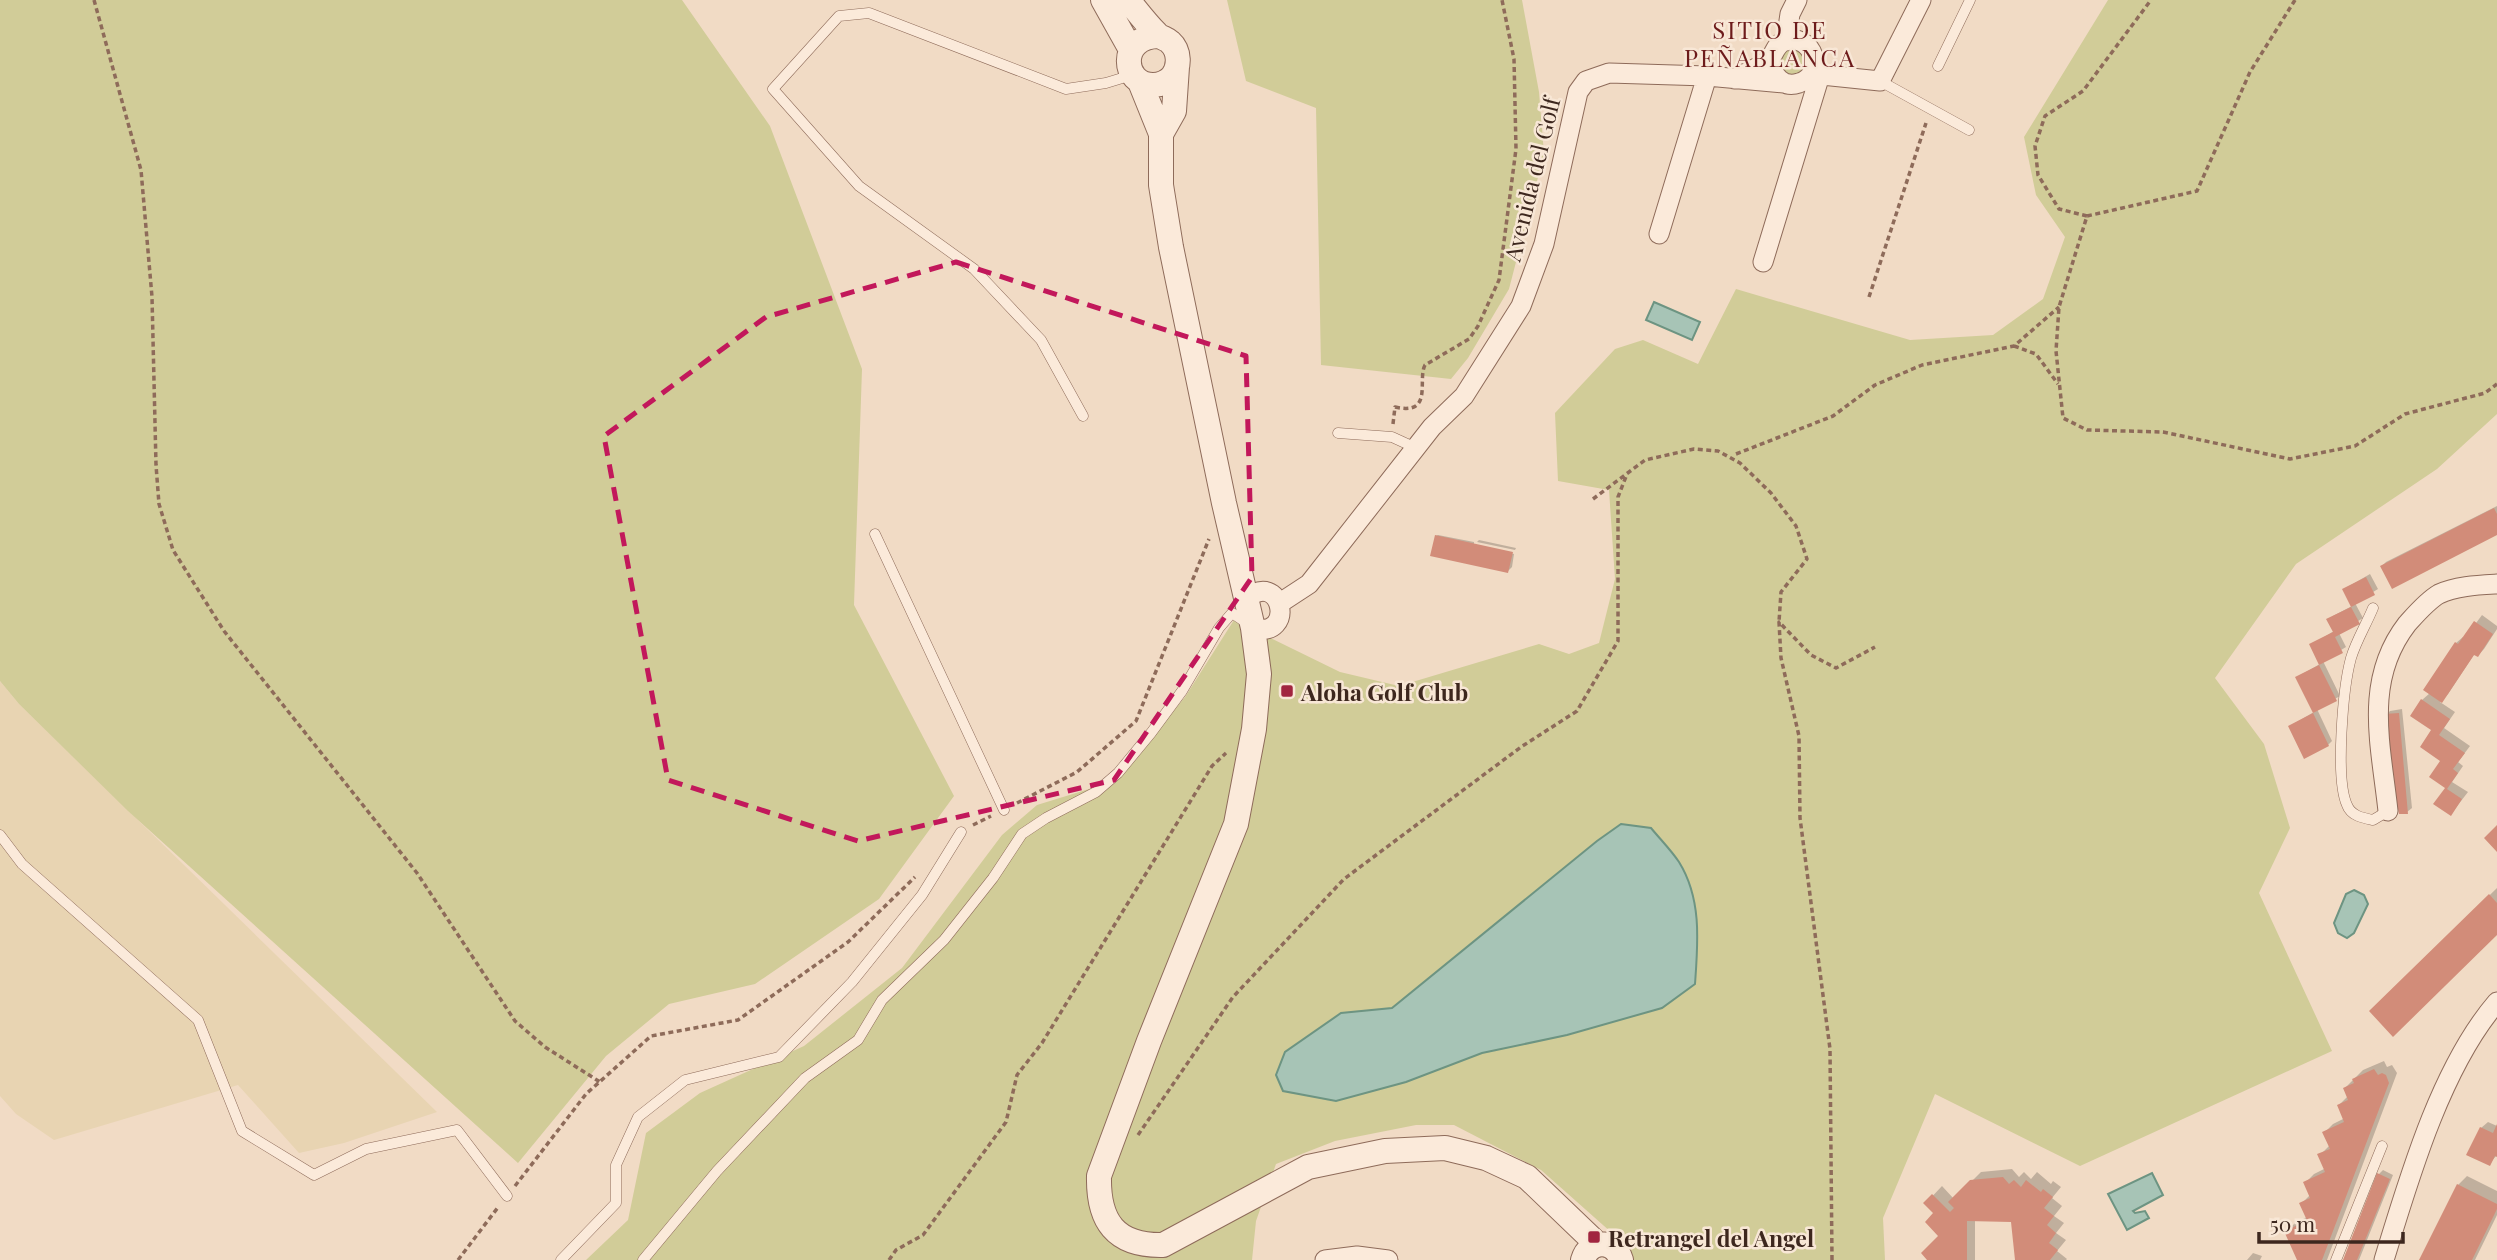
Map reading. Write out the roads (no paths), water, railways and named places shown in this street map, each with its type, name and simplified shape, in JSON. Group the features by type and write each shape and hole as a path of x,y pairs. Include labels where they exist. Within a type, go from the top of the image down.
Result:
{"street":[{"path":"1103,0 1131,50"},
{"path":"1128,0 1158,36 1170,42 1177,54 1174,111 1161,134"},
{"path":"1786,41 1790,14 1797,0"},
{"path":"1880,81 1921,0"},
{"path":"1158,36 1147,36 1138,41 1131,50 1128,62 1161,134 1161,185 1169,234 1224,503 1245,600 1254,628 1259,674 1254,729 1236,824 1098,1176 1098,1199 1105,1219 1127,1238 1148,1245 1163,1245 1308,1167 1385,1150 1445,1148 1486,1158 1527,1177 1590,1252 1606,1244 1614,1248 1621,1260"},
{"path":"1733,79 1770,60 1776,48 1786,41 1800,41 1811,49 1815,61 1816,74 1763,262"},
{"path":"1770,60 1774,73 1784,83"},
{"path":"1136,78 1150,86 1161,84 1171,79 1178,67"},
{"name":"Avenida del Golf","path":"1280,603 1309,584 1432,427 1464,396 1521,306 1544,244 1578,92 1586,81 1609,73 1707,76 1784,83 1800,83 1816,74 1880,81"},
{"path":"1659,234 1707,76"},
{"path":"2388,811 2377,708 2381,674 2395,640 2416,613 2439,594 2497,584"},
{"path":"1245,600 1253,593 1263,591 1273,595 1280,603 1281,611 1275,625 1269,629 1254,628"},
{"path":"2384,1260 2412,1168 2449,1081 2479,1023 2497,1002"},
{"path":"1325,1260 1357,1256 1388,1260"}],"lane":[{"path":"1938,66 1970,0"},
{"path":"1083,416 1041,340 974,269 859,186 773,89 839,16 869,13 1066,89 1136,78"},
{"path":"1880,81 1969,130"},
{"path":"1338,433 1392,437 1416,448"},
{"path":"875,534 1004,810"},
{"path":"2373,608 2351,657 2342,704 2342,776 2347,806 2358,817 2374,820 2388,811"},
{"path":"643,1260 717,1171 806,1078 858,1040 882,1000 944,940 993,878 1022,834 1046,817 1096,792 1118,773 1152,733 1182,691 1227,618 1232,613 1254,628"},
{"path":"561,1260 615,1203 616,1165 638,1118 685,1080 779,1057 852,982 922,895 961,832"},
{"path":"0,835 22,864 198,1020 242,1131 314,1175 366,1149 457,1130 507,1196"},
{"path":"2336,1260 2382,1146"}],"place":[{"name":"Aloha Golf Club","path":"1287,691"},
{"name":"Retrangel del Angel","path":"1594,1237"}],"district":[{"name":"SITIO DE PEÑABLANCA","path":"1770,43"}]}
